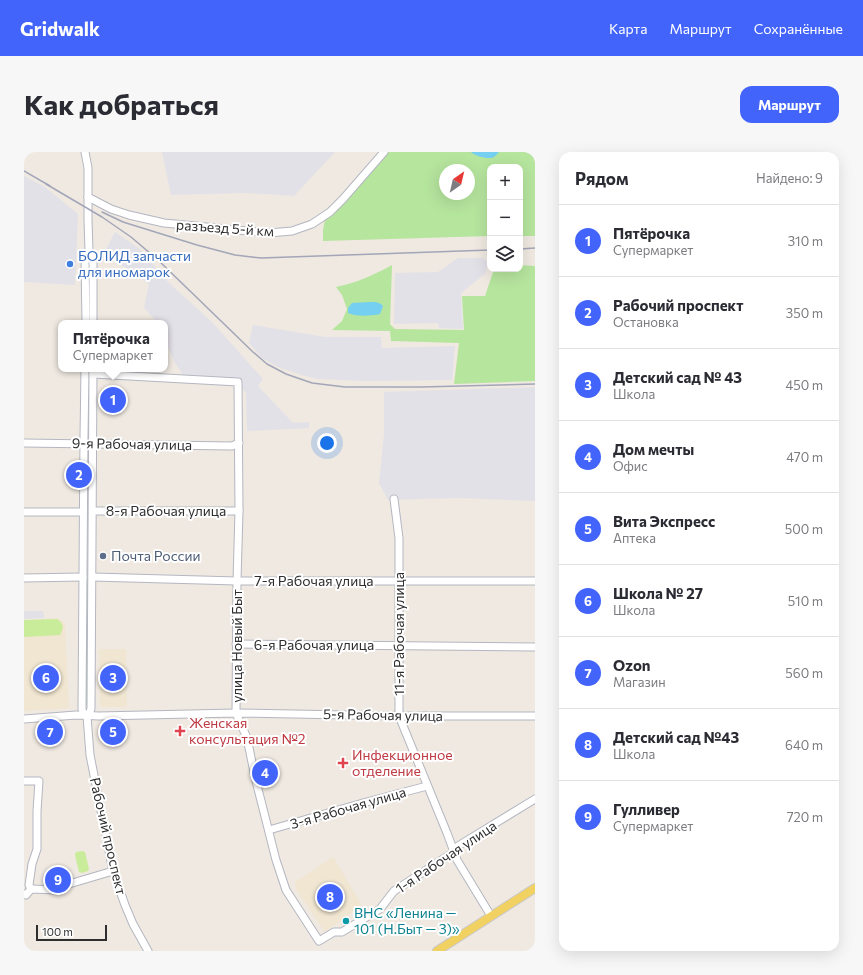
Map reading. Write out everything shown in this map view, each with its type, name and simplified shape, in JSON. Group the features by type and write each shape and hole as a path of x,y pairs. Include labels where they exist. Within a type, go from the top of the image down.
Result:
{"main road":[{"path":"437,951 535,888"}],"street":[{"path":"85,152 88,168 89,252 85,260 86,320"},
{"name":"разъезд 5-й км","path":"88,197 111,209 129,216 164,223 269,233 292,231 312,224 330,212 344,199 384,152"},
{"path":"89,252 93,259 93,320"},
{"name":"Рабочий проспект","path":"85,372 82,708 83,712 87,716"},
{"name":"Рабочий проспект","path":"93,372 91,708 87,716 90,755 114,871 133,924 148,951"},
{"name":"улица Новый Быт","path":"106,372 238,382 239,511 236,713 247,738 255,778 276,860 286,890 319,941"},
{"name":"9-я Рабочая улица","path":"24,443 232,446 239,443"},
{"name":"11-я Рабочая улица","path":"394,499 399,538 399,716 457,860 491,916"},
{"path":"24,512 83,509 86,502 90,502 93,509"},
{"name":"8-я Рабочая улица","path":"93,509 239,511"},
{"path":"24,578 83,577"},
{"name":"7-я Рабочая улица","path":"92,577 237,581 535,582"},
{"name":"6-я Рабочая улица","path":"236,644 535,647"},
{"name":"5-я Рабочая улица","path":"28,719 76,715 236,713 399,716 535,716"},
{"path":"24,727 28,719"},
{"path":"24,781 39,781 37,849 32,864 29,885 32,889"},
{"name":"3-я Рабочая улица","path":"269,830 427,786"},
{"name":"1-я Рабочая улица","path":"319,941 334,932 342,932 380,909 394,891 454,852 458,846 535,799"},
{"path":"25,896 32,889 57,890 69,884 114,871"}],"shaded area":[{"path":"162,152 335,152 294,196 247,193 171,195"},
{"path":"24,176 45,187 78,214 75,285 24,282"},
{"path":"115,232 140,249 168,282 212,322 263,379 258,386 293,423 309,422 309,428 247,431 246,393 234,378 208,378 183,375 175,363 168,347 168,320 155,320 144,308 149,284 104,253"},
{"path":"458,258 483,258 487,261 486,273 461,293 463,329 439,328 438,323 394,324 395,273 438,272"},
{"path":"253,325 325,337 381,337 382,348 455,346 452,380 364,381 318,379 305,376 280,368 262,358 249,343"},
{"path":"535,387 535,501 459,498 388,500 379,483 384,435 384,392"},
{"path":"24,611 43,611 44,618 24,619"},
{"path":"58,618 65,623 69,708 24,711 24,620"},
{"path":"99,649 126,649 127,707 100,707"},
{"path":"333,857 362,905 325,932 296,889 295,882"}],"green space":[{"path":"386,152 535,152 535,236 523,236 523,164 487,164 487,236 323,241 325,219"},
{"path":"392,265 390,324 395,329 464,330 462,296 485,296 493,272 523,272 523,265 535,266 535,381 454,384 459,343 391,341 390,331 332,330 342,321 347,309 342,295 336,287 365,278"},
{"path":"86,583 89,583 88,705 85,705"},
{"path":"57,619 63,626 60,635 24,637 24,620"},
{"path":"76,852 85,852 89,869 88,871 82,873 79,872 75,855"}],"water":[{"path":"471,152 499,152 492,158 486,158"},
{"path":"376,302 383,306 380,314 364,316 348,313 348,308 352,303"}],"railway":[{"path":"24,171 50,186"},
{"path":"46,184 102,217 131,237 158,260 253,352 267,364 286,374 312,383 345,387 535,384"},
{"path":"102,212 123,222 197,245 235,255 261,258 487,250"},
{"path":"523,249 535,248"}],"place":[{"name":"БОЛИД запчасти для иномарок","path":"70,264"},
{"name":"Пятёрочка","path":"113,400"},
{"name":"Рабочий проспект","path":"79,475"},
{"name":"Почта России","path":"103,556"},
{"name":"Школа № 27","path":"46,678"},
{"name":"Детский сад № 43","path":"113,678"},
{"name":"Женская консультация №2","path":"180,731"},
{"name":"Ozon","path":"50,732"},
{"name":"Вита Экспресс","path":"113,732"},
{"name":"Инфекционное отделение","path":"343,763"},
{"name":"Дом мечты","path":"265,773"},
{"name":"Гулливер","path":"58,880"},
{"name":"Детский сад №43","path":"330,897"},
{"name":"ВНС «Ленина — 101 (Н.Быт — 3)»","path":"346,921"}]}
